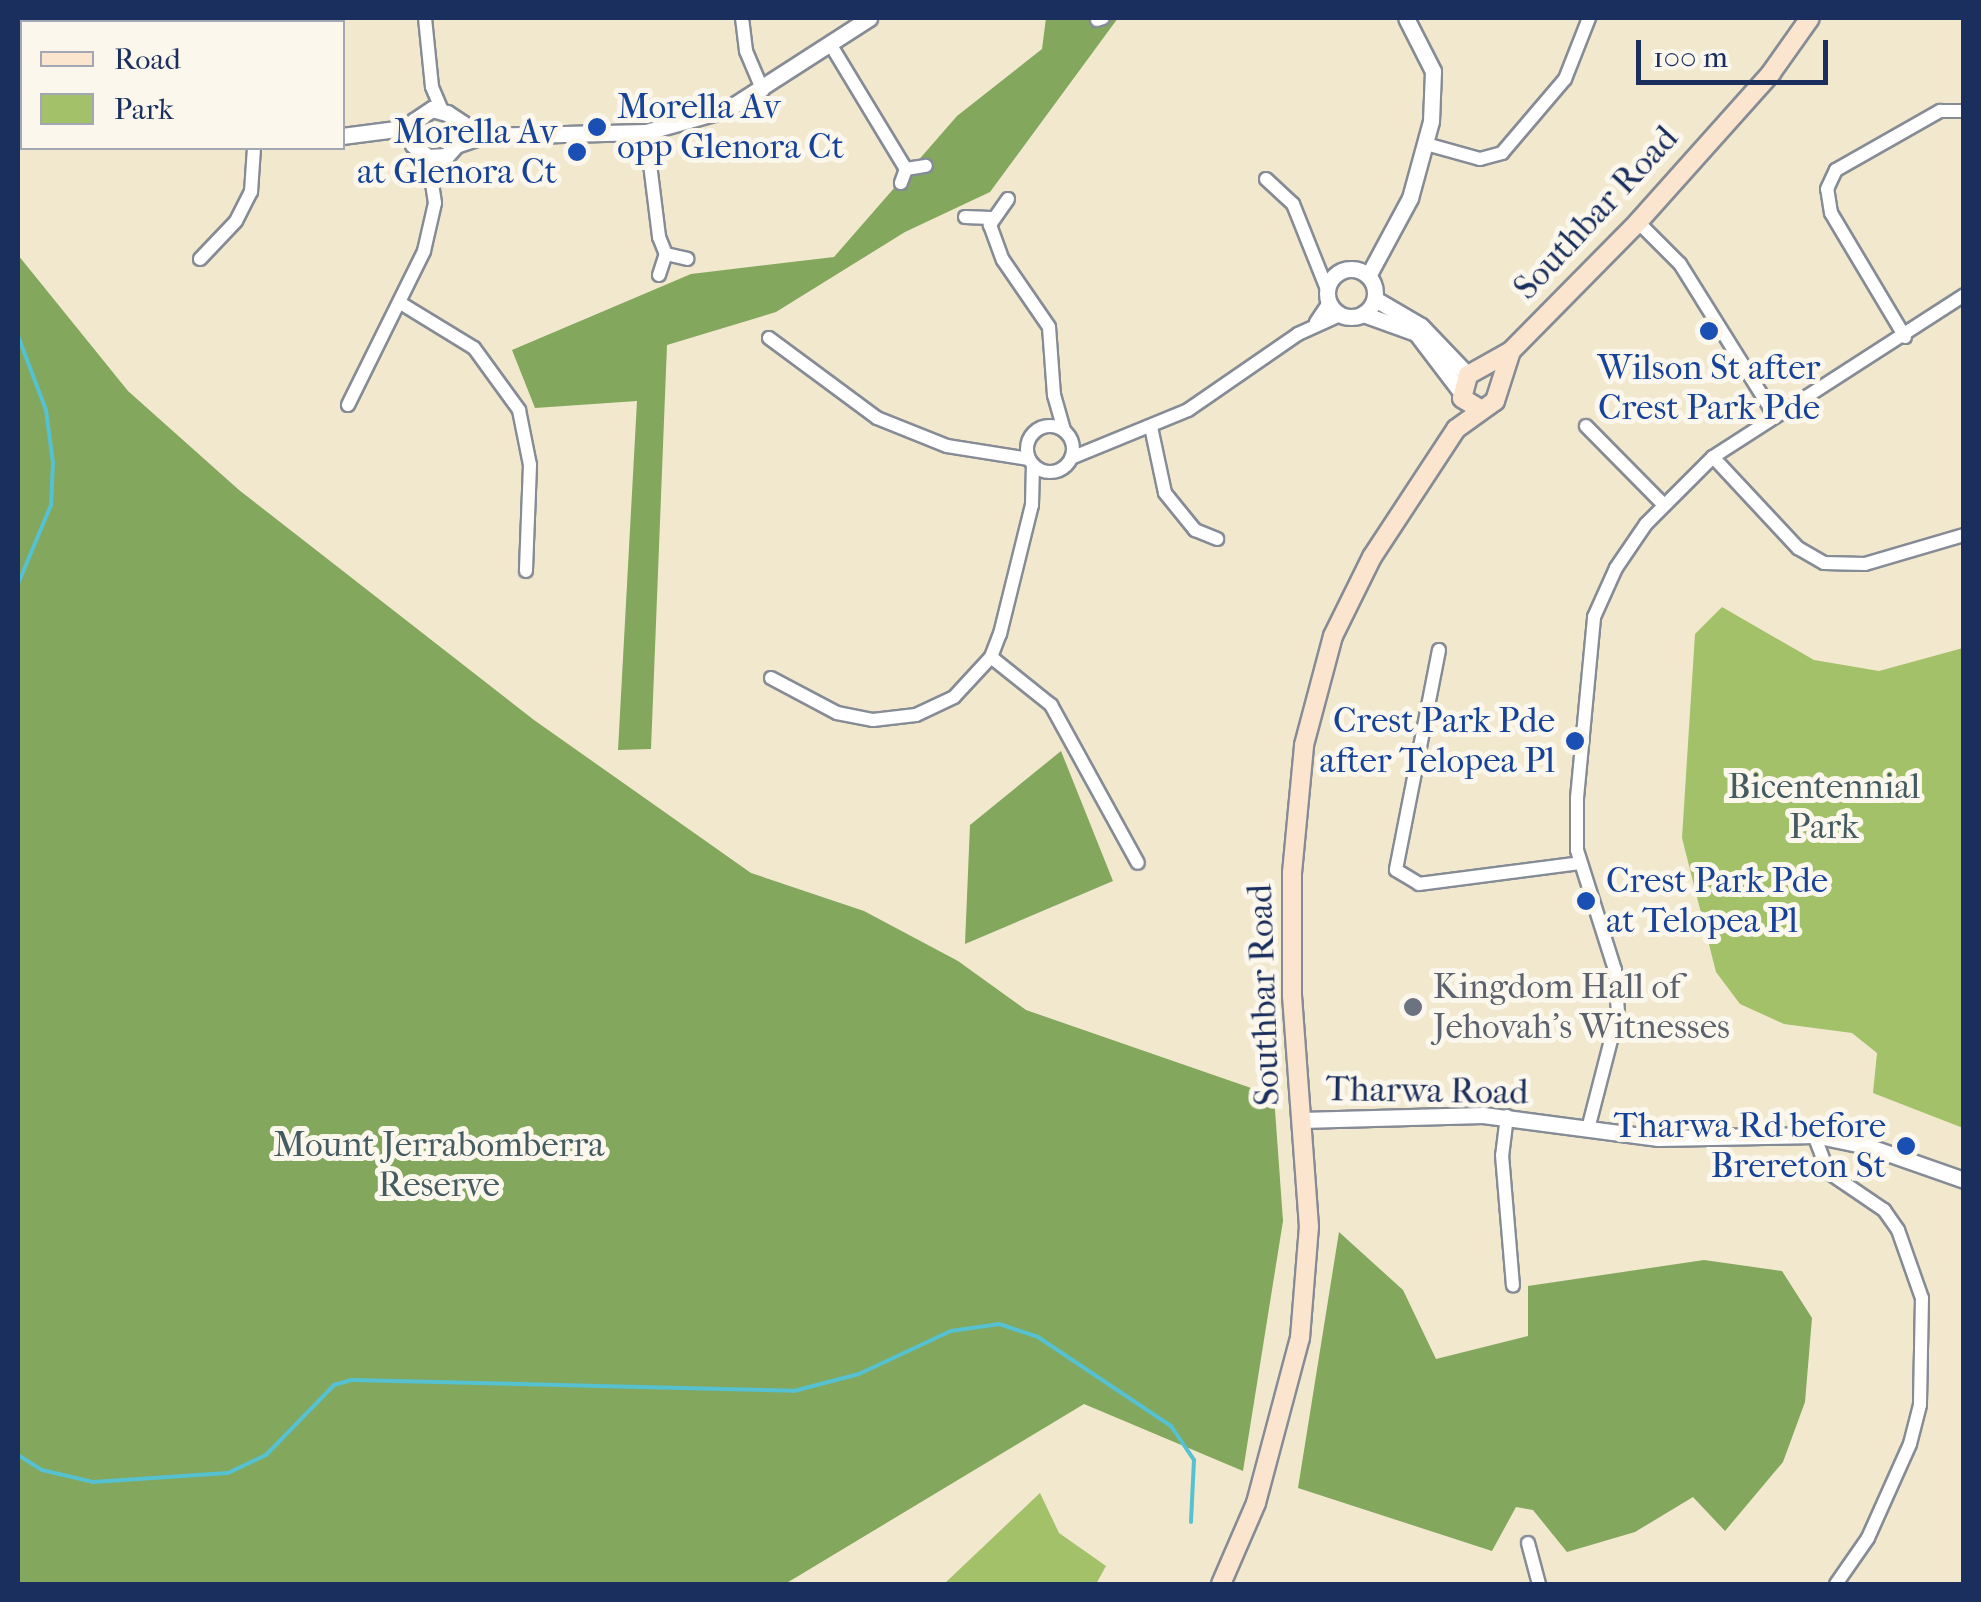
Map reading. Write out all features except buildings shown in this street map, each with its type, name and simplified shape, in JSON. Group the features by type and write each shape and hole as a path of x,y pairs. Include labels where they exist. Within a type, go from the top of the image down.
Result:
{"main road":[{"name":"Southbar Road","path":"1221,1584 1256,1502 1300,1338 1308,1227 1292,873 1304,745 1333,636 1389,528 1456,429 1471,390 1638,222 1771,73 1806,20"},
{"name":"Southbar Road","path":"1471,390 1495,401 1511,351"},
{"path":"1471,390 1498,385"}],"street":[{"path":"424,18 432,87 442,110 482,136"},
{"path":"742,18 746,51 763,90"},
{"path":"428,157 482,136 646,132 728,109 832,47 868,18"},
{"path":"1032,505 1071,458 1111,439 1152,427 1220,392 1315,324 1330,290 1367,269 1410,198 1426,144 1432,71 1406,18"},
{"path":"1426,144 1480,159 1502,154 1565,79 1589,18"},
{"path":"832,47 903,176 926,166"},
{"path":"381,136 411,126 422,112 432,87"},
{"path":"422,112 442,110"},
{"path":"1905,336 1831,213 1827,189 1836,170 1940,111 1964,111"},
{"path":"348,404 402,304 424,252 436,186 451,150 456,122"},
{"path":"411,126 413,145"},
{"path":"646,132 666,254 659,275"},
{"path":"345,136 381,136 413,145 428,157 436,186"},
{"path":"200,260 236,222 251,192 254,150"},
{"path":"1266,178 1293,204 1330,290 1363,314 1416,333 1471,390"},
{"path":"965,217 990,218 1008,199"},
{"path":"990,218 1003,260 1049,327 1054,395 1071,458"},
{"path":"1638,222 1680,264 1775,416"},
{"path":"666,254 687,259"},
{"path":"1367,269 1375,299 1421,326 1471,390"},
{"path":"1588,1128 1618,1014 1614,970 1580,864 1577,798 1594,618 1616,568 1664,505 1713,457 1964,295"},
{"path":"1363,314 1375,299"},
{"path":"402,304 474,348 519,410 530,465 526,571"},
{"path":"769,338 877,418 947,446 994,451 1031,462 1046,472 1062,469"},
{"path":"994,451 1042,428 1054,395"},
{"path":"1586,426 1664,505"},
{"path":"1152,427 1165,493 1194,530 1217,539"},
{"path":"1042,428 1111,439"},
{"path":"771,678 837,713 898,720 954,697 992,657 1032,505 1030,437"},
{"path":"1713,457 1798,548 1824,563 1865,564 1964,535"},
{"path":"1439,650 1396,870 1420,884 1580,864"},
{"path":"992,657 1052,705 1138,863"},
{"path":"1507,1116 1502,1155 1513,1286"},
{"name":"Tharwa Road","path":"1301,1120 1507,1116 1658,1138 1814,1135 1867,1146 1964,1180"},
{"path":"1814,1135 1828,1172 1884,1210 1898,1230 1922,1298 1920,1405 1910,1444 1868,1538 1836,1584"},
{"path":"1528,1543 1540,1584"}],"green space":[{"path":"1046,18 1118,18 990,192 905,232 776,312 667,345 651,749 618,750 637,401 535,408 512,350 691,274 834,257 957,116 1042,49"},
{"name":"Mount Jerrabomberra Reserve","path":"18,255 128,391 239,490 534,720 751,873 864,911 958,961 1026,1010 1274,1096 1283,1221 1243,1471 1084,1404 785,1584 18,1584"},
{"name":"Bicentennial Park","path":"1722,607 1814,660 1879,671 1963,648 1963,1128 1873,1093 1877,1053 1852,1033 1784,1024 1740,1004 1716,972 1682,838 1695,634"},
{"path":"1061,751 1113,881 965,944 970,825"},
{"path":"1339,1232 1403,1290 1436,1359 1528,1336 1528,1286 1704,1260 1782,1271 1812,1318 1805,1402 1783,1462 1725,1531 1693,1497 1635,1532 1567,1552 1533,1510 1516,1507 1492,1551 1298,1488"},
{"path":"1040,1493 1059,1533 1106,1566 1096,1584 944,1584"}],"waterway":[{"path":"18,336 46,410 53,463 51,505 18,584"},
{"path":"18,1455 42,1470 93,1482 228,1473 266,1455 334,1385 352,1380 794,1391 859,1374 951,1331 999,1324 1038,1337 1171,1426 1194,1460 1191,1522"}],"place":[{"name":"Morella Av opp Glenora Ct","path":"597,127"},
{"name":"Morella Av at Glenora Ct","path":"577,152"},
{"name":"Wilson St after Crest Park Pde","path":"1709,331"},
{"name":"Crest Park Pde after Telopea Pl","path":"1575,741"},
{"name":"Crest Park Pde at Telopea Pl","path":"1586,901"},
{"name":"Kingdom Hall of Jehovah's Witnesses","path":"1413,1007"},
{"name":"Tharwa Rd before Brereton St","path":"1906,1146"}]}
